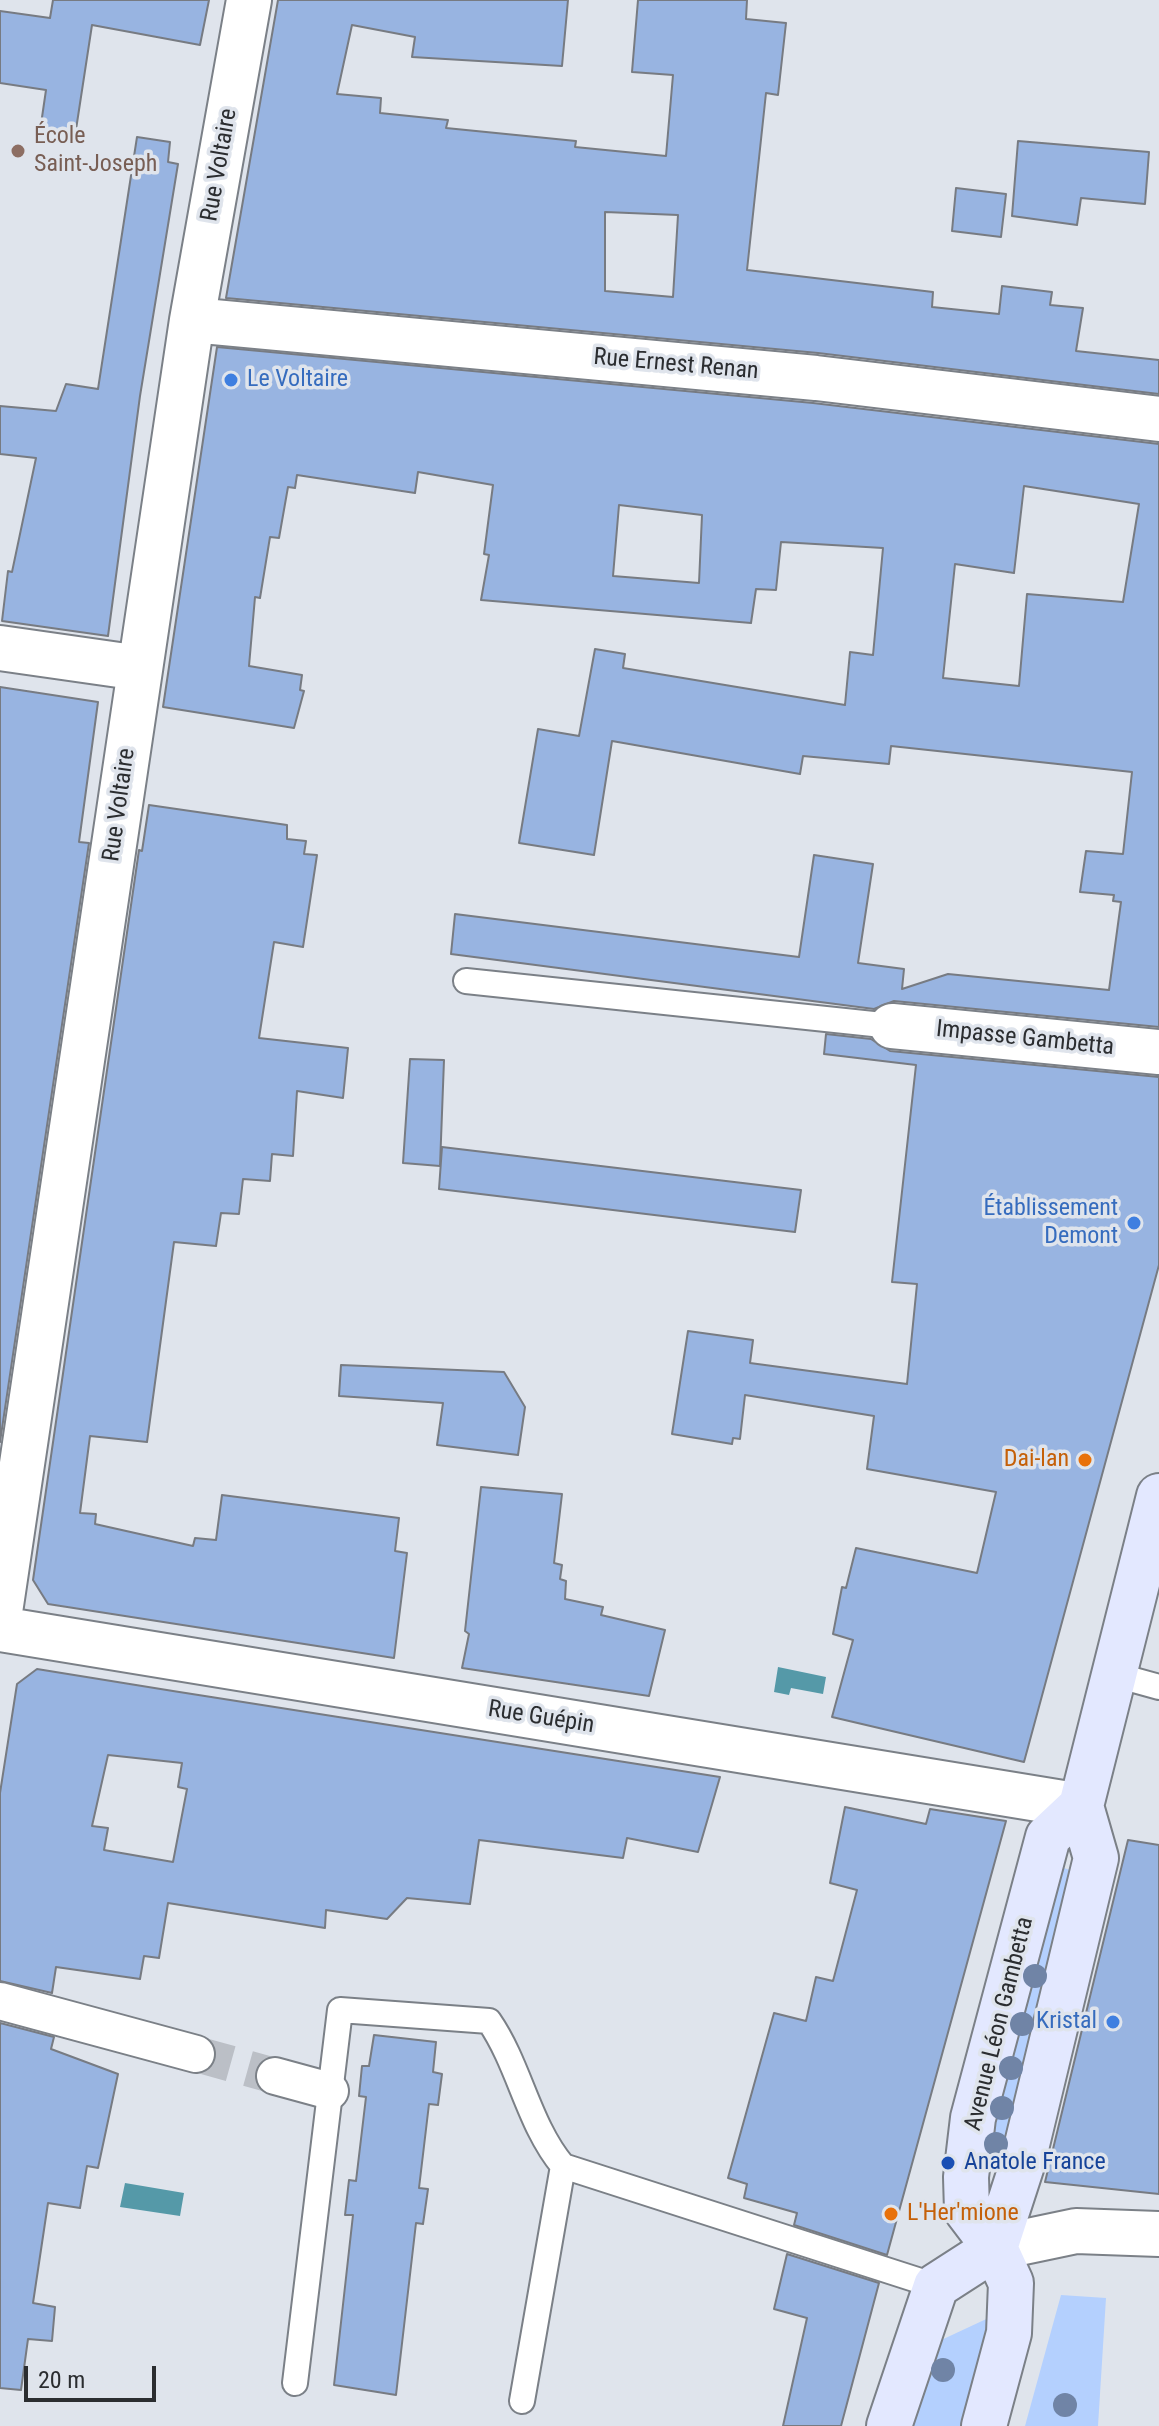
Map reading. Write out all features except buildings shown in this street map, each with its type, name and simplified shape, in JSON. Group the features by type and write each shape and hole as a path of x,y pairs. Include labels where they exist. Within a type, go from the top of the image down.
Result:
{"main road":[{"path":"889,2426 936,2286 995,2248 1022,2165 1096,1858 1081,1806 1159,1496"},
{"name":"Avenue Léon Gambetta","path":"984,2426 1009,2333 1012,2304 1011,2283 995,2248 967,2211 966,2177 973,2118 1048,1837 1081,1806"}],"street":[{"name":"Rue Voltaire","path":"0,1612 192,320 249,0"},
{"name":"Rue Ernest Renan","path":"192,320 816,378 1159,419"},
{"path":"0,648 140,668"},
{"name":"Impasse Gambetta","path":"892,1026 1159,1052"},
{"name":"Rue Guépin","path":"0,1629 1081,1806"},
{"path":"0,2001 196,2054"},
{"path":"275,2076 330,2091"},
{"path":"995,2248 1076,2231 1159,2234"}],"lane":[{"path":"466,981 892,1026"},
{"path":"1112,1674 1159,1687"},
{"path":"295,2383 340,2010 489,2021 501,2039 549,2149 563,2166 936,2286"},
{"path":"522,2401 563,2166"}],"shaded area":[{"path":"778,1667 826,1677 823,1694 791,1688 789,1695 774,1692"},
{"path":"1051,1864 1070,1870 1010,2115 1008,2166 980,2168"},
{"path":"125,2183 184,2193 180,2216 120,2207"},
{"path":"1061,2295 1106,2298 1098,2426 1025,2426"},
{"path":"997,2314 968,2426 912,2426 937,2342"}],"tunnel":[{"path":"196,2054 275,2076"}],"place":[{"name":"École Saint-Joseph","path":"18,151"},
{"name":"Le Voltaire","path":"231,380"},
{"name":"Établissement Demont","path":"1134,1223"},
{"name":"Dai-lan","path":"1085,1460"},
{"name":"Kristal","path":"1113,2022"},
{"name":"Anatole France","path":"948,2163"},
{"name":"L'Her'mione","path":"891,2214"}]}
